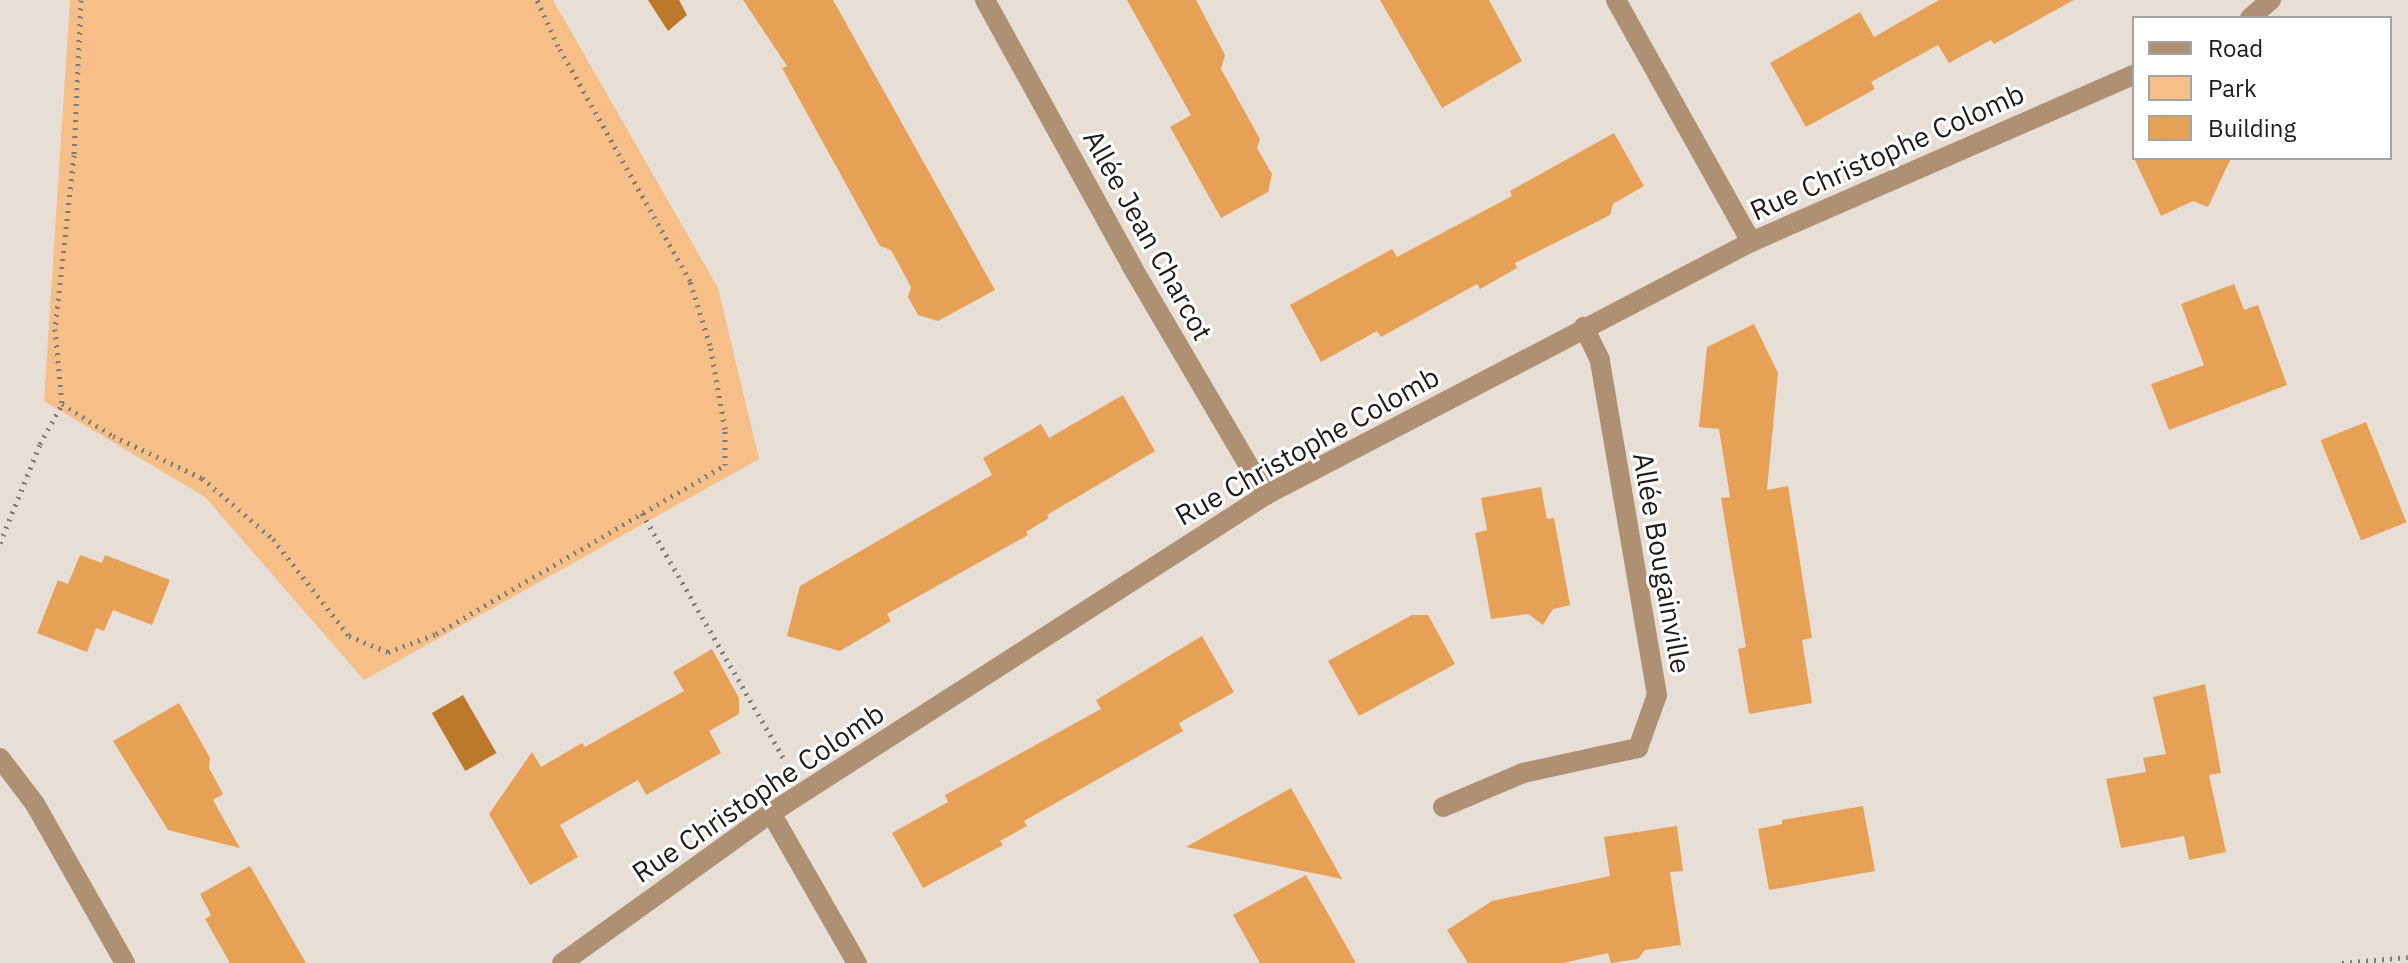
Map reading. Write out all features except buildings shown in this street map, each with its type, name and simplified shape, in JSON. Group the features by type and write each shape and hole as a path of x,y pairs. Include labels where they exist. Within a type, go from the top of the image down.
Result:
{"street":[{"name":"Allée Jean Charcot","path":"985,0 1131,265 1266,495"},
{"path":"1616,0 1751,242"},
{"path":"2252,16 2271,0"},
{"name":"Rue Christophe Colomb","path":"562,963 771,813 1266,495 1751,242 2132,76"},
{"name":"Allée Bougainville","path":"1443,807 1523,773 1638,748 1657,695 1600,360 1584,327"},
{"path":"0,758 35,804 125,963"},
{"path":"771,813 857,963"}],"path":[{"path":"0,543 40,444 62,404 55,329 74,155 81,0"},
{"path":"62,404 113,436 202,478 273,539 349,636 388,652 436,634 725,465 725,429 710,345 690,281 558,46 537,0"},
{"path":"642,513 783,757 807,790"},
{"path":"2342,963 2408,957"}],"green space":[{"path":"70,0 553,0 718,288 759,459 364,680 205,497 44,401"}],"shaded area":[{"path":"648,0 679,0 687,15 668,31"},
{"path":"463,695 497,753 465,771 432,713"}]}
